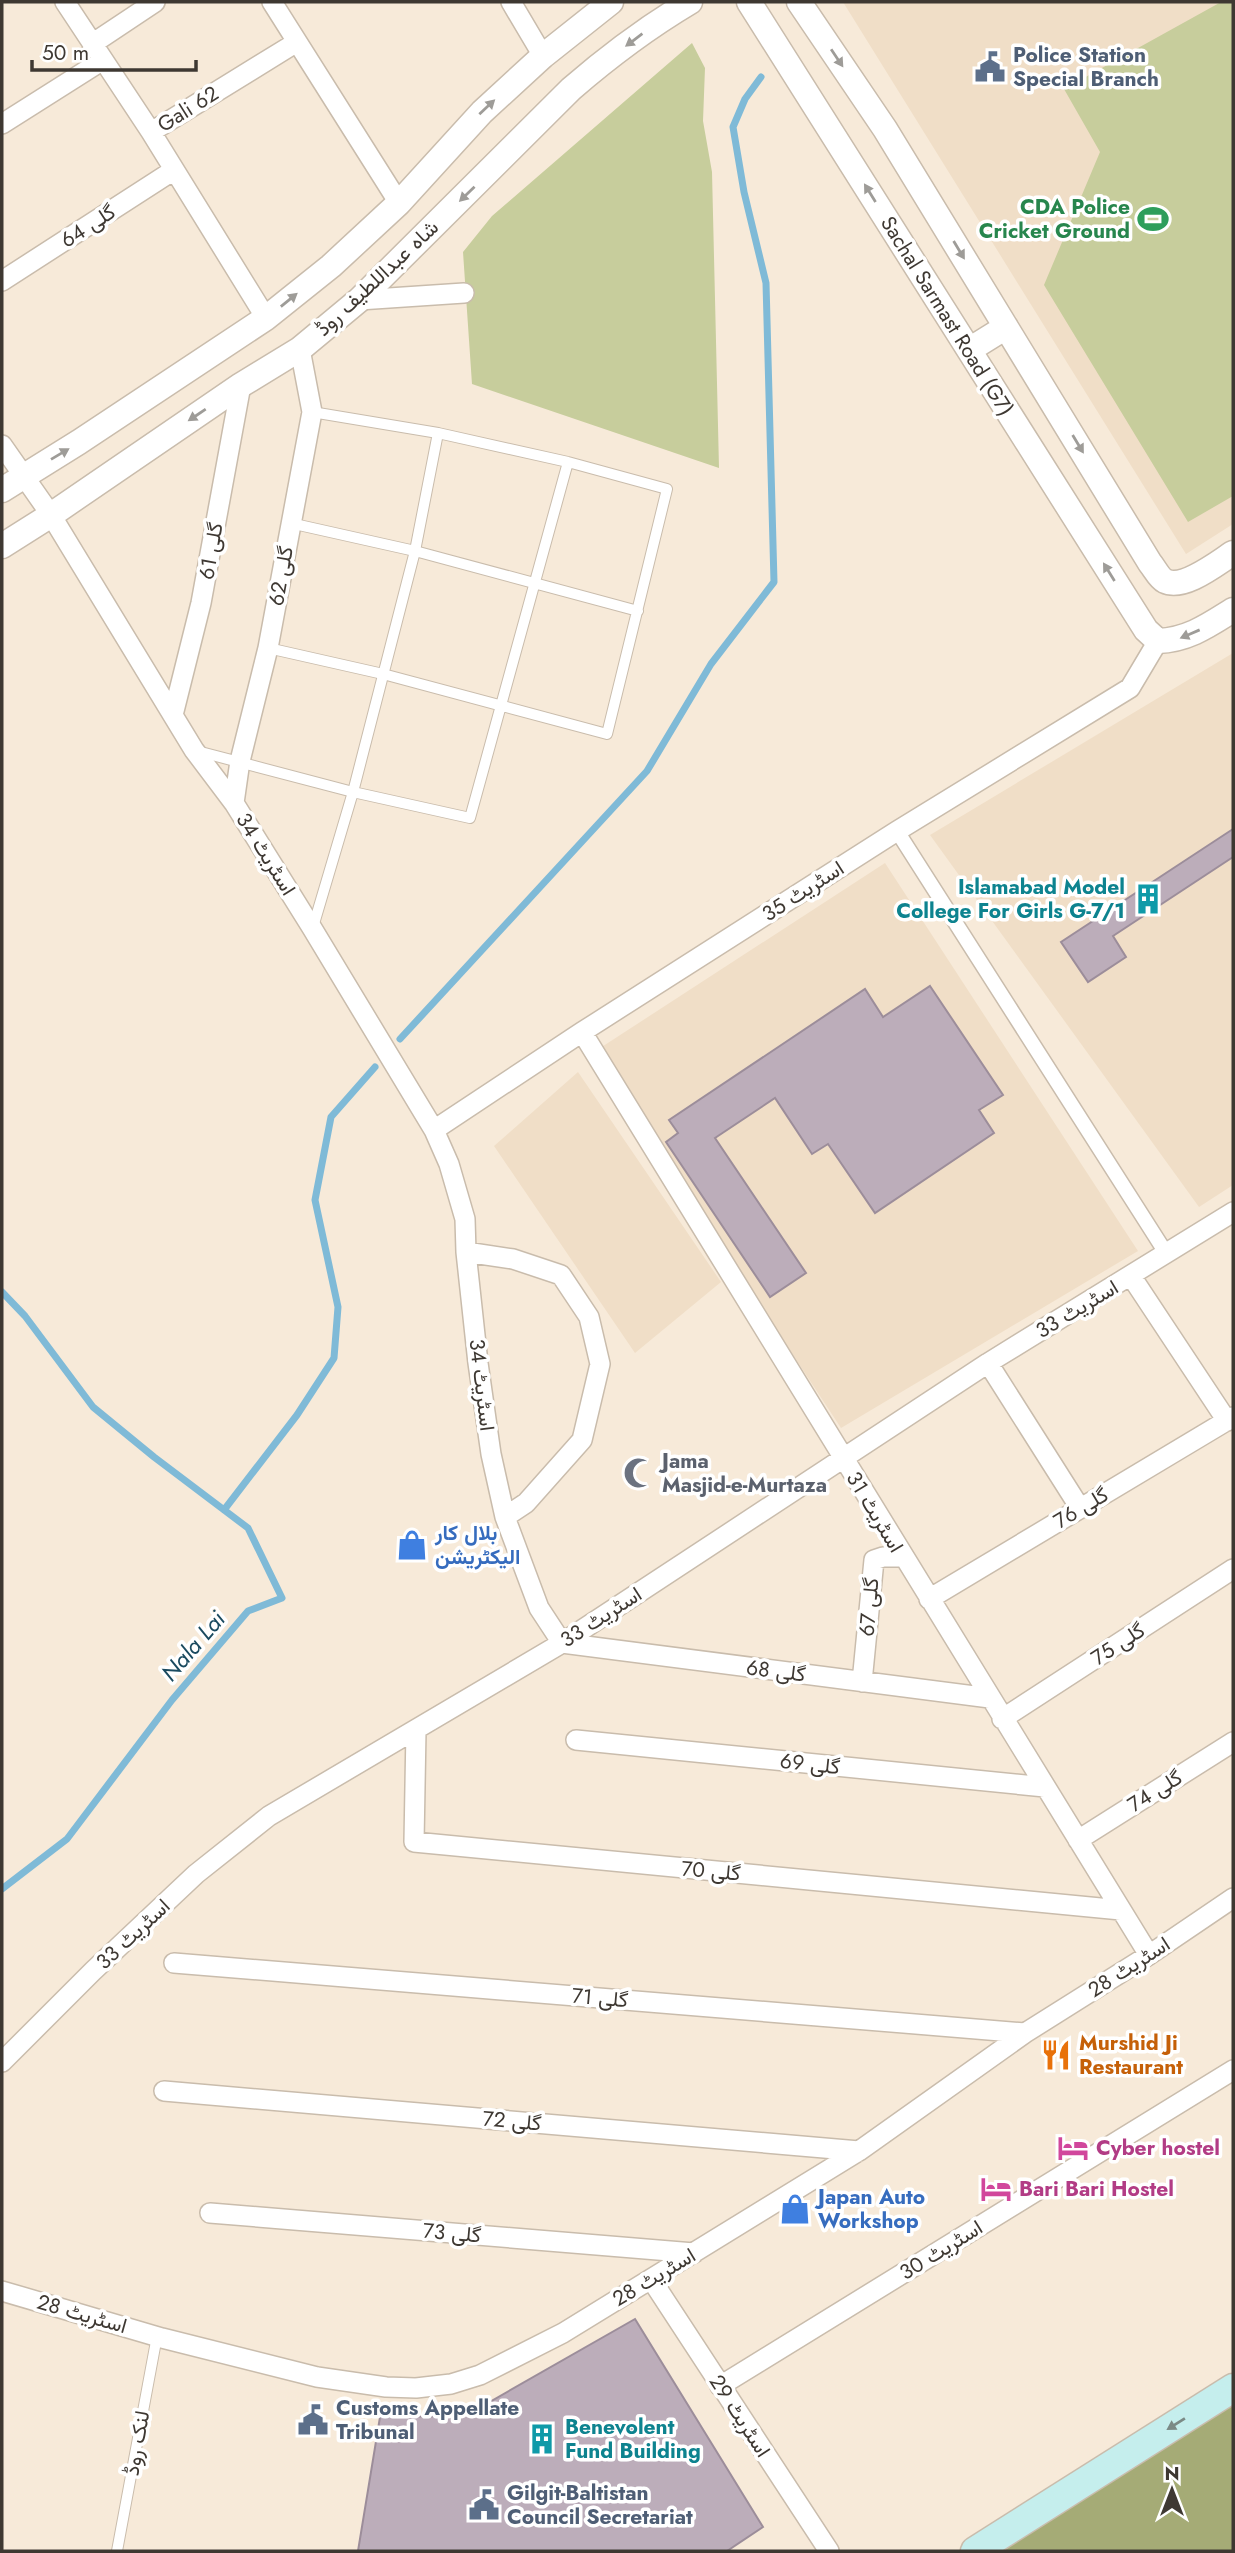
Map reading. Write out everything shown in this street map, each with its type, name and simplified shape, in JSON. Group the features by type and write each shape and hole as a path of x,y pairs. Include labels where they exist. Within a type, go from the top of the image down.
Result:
{"main road":[{"path":"975,2551 1233,2388"}],"street":[{"path":"65,2 266,318"},
{"path":"2,124 97,52 155,2"},
{"path":"272,2 399,203"},
{"path":"511,2 543,56"},
{"name":"شاہ عبداللطیف روڈ","path":"2,489 79,442 266,318 331,266 399,203 482,112 543,56 611,2"},
{"name":"شاہ عبداللطیف روڈ","path":"2,546 241,385 300,349 359,300 571,89 600,64 663,18 690,2"},
{"name":"Sachal Sarmast Road (G7)","path":"749,2 1152,636"},
{"name":"Sachal Sarmast Road (G7)","path":"799,2 886,129 1150,563 1163,580 1175,583 1189,580 1233,553"},
{"name":"Gali 62","path":"150,132 297,42"},
{"name":"گلی 64","path":"2,281 174,170"},
{"path":"359,300 464,293"},
{"path":"969,350 1006,327"},
{"name":"گلی 62","path":"234,803 240,761 268,648 312,412 300,349"},
{"name":"گلی 61","path":"173,715 201,603 241,385"},
{"name":"اسٹریٹ 34","path":"2,445 51,515 194,750 234,803 312,928 433,1130 449,1164 465,1219 466,1252 488,1428 505,1517 539,1608 562,1643"},
{"path":"1152,636 1175,640 1198,631 1233,610"},
{"name":"اسٹریٹ 35","path":"433,1130 897,831 1130,688 1152,636"},
{"path":"897,831 1166,1253"},
{"name":"اسٹریٹ 31","path":"582,1032 902,1557 1149,1955"},
{"name":"اسٹریٹ 33","path":"2,2062 83,1980 196,1874 269,1816 562,1643 988,1363 1233,1212"},
{"path":"466,1252 513,1259 561,1275 589,1317 600,1364 582,1440 526,1503 505,1517"},
{"path":"1131,1276 1230,1419"},
{"path":"988,1363 1080,1508"},
{"name":"گلی 76","path":"929,1599 1230,1419"},
{"name":"گلی 67","path":"862,1682 874,1560 902,1557"},
{"name":"گلی 75","path":"1002,1718 1233,1569"},
{"name":"گلی 68","path":"562,1643 990,1698"},
{"name":"گلی 70","path":"415,1730 414,1842 1121,1910"},
{"name":"گلی 69","path":"576,1740 1045,1787"},
{"name":"گلی 74","path":"1078,1840 1233,1742"},
{"name":"اسٹریٹ 28","path":"2,2291 157,2336 317,2377 386,2387 416,2388 451,2384 480,2375 563,2333 859,2151 1025,2033 1233,1898"},
{"name":"گلی 71","path":"174,1963 1025,2033"},
{"name":"اسٹریٹ 30","path":"720,2386 1233,2070"},
{"name":"گلی 72","path":"164,2091 859,2151"},
{"name":"گلی 73","path":"211,2213 694,2253"},
{"name":"اسٹریٹ 29","path":"651,2279 829,2551"}],"lane":[{"path":"268,648 383,674 607,734 667,489 438,433 312,412"},
{"path":"312,928 353,792 415,551 438,433"},
{"path":"194,750 353,792 470,818 569,463"},
{"path":"290,523 415,551 536,586 638,611"},
{"name":"لنک روڈ","path":"117,2551 157,2336"}],"shaded area":[{"path":"843,2 1233,2 1233,524 1186,554"},
{"path":"1233,653 1233,1185 1199,1207 930,835"},
{"path":"885,863 1138,1251 841,1428 594,1052"},
{"path":"578,1072 721,1282 635,1353 494,1146"}],"green space":[{"name":"CDA Police Cricket Ground","path":"1221,2 1233,2 1233,496 1188,522 1044,285 1100,152 1064,89"},
{"path":"692,43 705,68 703,121 712,172 719,468 472,384 463,252 492,216"},
{"path":"1233,2396 1233,2551 984,2551"}],"building":[{"name":"Islamabad Model College For Girls G-7/1","path":"1233,829 1233,857 1113,936 1126,957 1088,982 1061,942"},
{"path":"930,986 1003,1095 979,1110 994,1133 875,1213 828,1144 812,1154 775,1098 715,1138 806,1273 770,1297 666,1142 678,1133 669,1120 865,989 883,1017"},
{"name":"Benevolent Fund Building","path":"635,2319 763,2527 727,2551 358,2551 380,2417 465,2416"}],"waterway":[{"path":"400,1039 647,771 711,664 774,582 766,283 744,192 733,127 745,99 761,77"},
{"path":"224,1510 297,1415 334,1358 338,1307 315,1200 331,1117 375,1067"},
{"name":"Nala Lai","path":"2,1292 25,1316 93,1407 248,1528 282,1598 248,1611 172,1700 67,1839 2,1889"}],"place":[{"name":"Police Station Special Branch","path":"990,67"},
{"name":"CDA Police Cricket Ground","path":"1153,219"},
{"name":"Islamabad Model College For Girls G-7/1","path":"1148,899"},
{"name":"Jama Masjid-e-Murtaza","path":"639,1473"},
{"name":"بلال کار الیکٹریشن","path":"412,1545"},
{"name":"Murshid Ji Restaurant","path":"1056,2055"},
{"name":"Cyber hostel","path":"1073,2148"},
{"name":"Bari Bari Hostel","path":"996,2189"},
{"name":"Japan Auto Workshop","path":"795,2209"},
{"name":"Customs Appellate Tribunal","path":"313,2420"},
{"name":"Benevolent Fund Building","path":"542,2439"},
{"name":"Gilgit-Baltistan Council Secretariat","path":"484,2505"}]}
